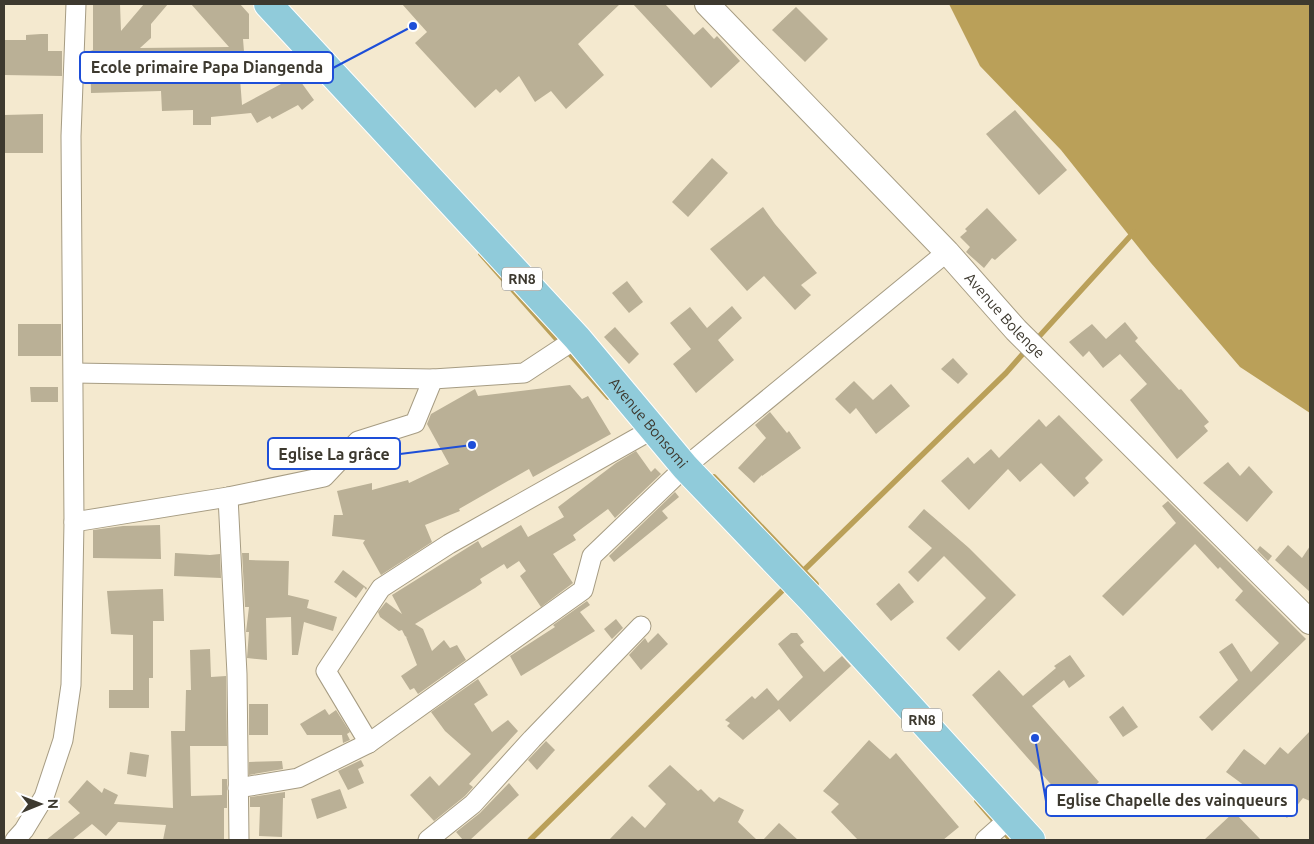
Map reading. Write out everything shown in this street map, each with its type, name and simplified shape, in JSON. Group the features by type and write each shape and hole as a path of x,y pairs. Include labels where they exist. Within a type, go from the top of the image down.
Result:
{"main road":[{"name":"Avenue Bonsomi","path":"268,4 577,338 685,467 812,601 1031,840"}],"street":[{"path":"25,837 44,797 64,731 72,684 74,373 71,136 76,4"},
{"name":"Avenue Bolenge","path":"707,4 947,252 1016,330 1310,622"},
{"path":"238,788 298,778 369,743 583,590 592,556 685,467 947,252"},
{"path":"74,373 434,379 524,373 577,338"},
{"path":"74,522 228,497 324,477 358,442 415,423 434,379"},
{"path":"369,743 326,671 381,588 449,544 653,429"},
{"path":"228,497 237,674 239,840"},
{"path":"428,840 473,804 641,626"},
{"path":"985,840 1011,817"}],"shaded area":[{"path":"949,4 1310,4 1310,413 1240,367 1151,263 1061,150 980,66"}],"building":[{"path":"93,4 120,4 121,31 144,4 168,4 151,24 151,38 140,48 229,47 191,4 240,4 249,14 249,39 243,39 245,64 239,65 242,105 281,84 274,75 288,62 300,75 298,78 314,100 302,110 298,105 272,119 270,116 257,123 251,113 211,117 211,125 193,125 193,110 162,111 161,91 91,93 90,51 93,50"},
{"path":"402,4 620,4 578,44 604,75 566,109 551,91 535,102 519,76 500,93 496,89 475,108 415,43 427,32"},
{"path":"633,4 665,4 694,35 703,27 714,39 717,36 740,61 711,88"},
{"path":"796,7 828,39 805,62 772,30"},
{"path":"48,34 48,51 62,51 62,76 4,75 4,40 26,40 26,35"},
{"path":"1015,110 1067,170 1039,195 986,134"},
{"path":"43,114 43,153 4,153 4,115"},
{"path":"712,158 728,173 688,217 672,202"},
{"path":"763,207 817,273 801,285 811,295 795,310 764,276 747,291 710,249"},
{"path":"987,208 1017,240 995,260 992,258 984,268 966,252 970,247 960,237 967,231 965,229"},
{"path":"627,281 643,302 629,313 612,293"},
{"path":"732,306 742,318 718,340 734,360 696,393 673,364 691,349 670,323 690,307 707,328"},
{"path":"1125,322 1138,338 1135,341 1179,390 1181,389 1209,422 1204,426 1208,431 1177,459 1130,400 1147,384 1120,354 1103,368 1089,351 1083,357 1069,342 1092,324 1106,339"},
{"path":"18,324 61,324 61,356 18,356"},
{"path":"615,327 639,354 629,364 604,337"},
{"path":"953,358 968,374 958,384 941,369"},
{"path":"854,381 873,400 891,384 910,406 876,434 856,408 850,414 835,399"},
{"path":"570,385 582,399 588,396 611,434 533,477 529,469 459,509 460,511 425,525 432,542 381,575 363,543 365,540 332,536 334,515 343,515 337,491 372,483 372,490 408,480 409,483 449,464 427,424 431,414 475,389 478,396"},
{"path":"30,387 58,387 58,402 31,402"},
{"path":"770,412 787,433 789,431 801,448 762,475 754,483 738,468 766,438 755,425"},
{"path":"1059,415 1103,460 1085,478 1089,483 1074,497 1041,463 1020,482 1008,469 969,510 941,481 968,457 974,464 991,449 999,458 1039,419 1046,427"},
{"path":"636,451 651,472 655,468 661,474 615,518 608,509 573,535 576,540 553,554 573,583 541,607 520,576 526,571 519,561 507,569 504,564 480,579 482,583 475,588 415,624 423,629 432,651 444,640 450,648 457,645 466,660 418,694 414,688 410,690 401,676 417,665 406,637 408,638 402,630 399,631 380,617 378,612 386,602 402,614 392,595 478,541 482,548 521,525 528,537 564,517 558,507 616,463"},
{"path":"1228,462 1240,476 1249,466 1273,492 1247,522 1203,483"},
{"path":"675,492 679,497 662,511 668,518 614,562 609,556"},
{"path":"1168,501 1306,639 1212,731 1199,717 1238,680 1219,652 1232,643 1251,672 1279,643 1235,600 1243,591 1220,567 1218,569 1195,544 1123,616 1102,596 1176,523 1162,506"},
{"path":"924,509 969,548 1016,595 959,651 946,638 986,598 944,556 918,582 908,572 932,548 908,527"},
{"path":"160,525 161,559 93,558 93,530 123,526"},
{"path":"1288,545 1302,558 1310,546 1310,592 1275,560"},
{"path":"1260,546 1272,556 1268,561 1257,550"},
{"path":"175,553 220,554 221,578 174,576"},
{"path":"242,553 249,553 249,560 289,561 288,595 309,600 307,608 337,617 333,631 304,622 298,655 292,655 291,617 266,618 267,660 247,658 249,632 246,632 249,607 245,607"},
{"path":"343,570 367,588 366,590 364,587 356,598 334,582"},
{"path":"899,583 914,602 891,621 876,604"},
{"path":"163,589 164,621 153,621 153,678 149,678 149,708 109,708 109,690 133,690 133,635 111,634 107,591"},
{"path":"587,601 590,605 580,612 595,631 521,676 510,656 555,627 553,625"},
{"path":"616,619 623,628 612,639 604,629"},
{"path":"658,633 668,644 641,670 629,655 645,638 648,643"},
{"path":"791,633 797,633 804,642 800,645 824,672 842,656 851,666 790,722 779,709 743,740 727,726 730,723 725,720 752,696 755,699 767,688 778,701 803,677 778,644"},
{"path":"210,649 211,677 226,676 227,746 190,746 191,796 222,795 222,779 227,779 227,808 224,808 224,840 163,840 166,825 118,822 106,836 92,824 72,840 46,840 80,813 68,802 87,780 102,793 104,788 118,795 114,804 173,808 171,731 185,731 186,690 191,690 190,650"},
{"path":"1070,655 1085,676 1069,688 1064,680 1032,706 1099,782 1071,807 972,695 999,670 1023,696 1056,668 1054,666"},
{"path":"478,679 488,695 474,704 492,732 508,720 518,731 469,784 473,787 465,796 434,821 410,795 430,776 439,786 471,754 445,731 431,712"},
{"path":"249,704 268,704 268,735 249,735"},
{"path":"1123,706 1138,727 1123,737 1109,717"},
{"path":"325,709 329,715 336,710 350,732 347,734 350,740 343,743 342,735 307,735 300,724"},
{"path":"1310,731 1310,801 1303,798 1287,818 1247,784 1245,786 1226,772 1244,749 1265,765 1280,747 1288,754"},
{"path":"869,740 890,759 896,753 959,827 943,840 858,840 831,812 839,804 823,791"},
{"path":"546,741 555,750 537,770 528,760"},
{"path":"130,752 149,755 146,777 127,774"},
{"path":"361,760 364,766 358,769 364,783 348,790 338,771"},
{"path":"282,761 283,769 249,775 249,762"},
{"path":"670,765 698,791 701,789 714,802 719,797 744,810 738,822 757,840 609,840 632,816 645,828 666,804 648,786"},
{"path":"509,783 519,795 470,840 463,840 456,832 480,813"},
{"path":"340,789 347,808 317,819 311,799"},
{"path":"285,792 285,798 283,798 282,837 259,836 260,807 250,807 250,797"},
{"path":"1234,812 1261,840 1204,840"},
{"path":"779,823 798,840 763,840"}],"waterway":[{"path":"1035,341 1134,232"},
{"path":"481,254 608,397"},
{"path":"802,572 1006,373 1028,348"},
{"path":"714,477 816,584"},
{"path":"530,840 788,585"},
{"path":"977,801 1011,840"}],"place":[{"name":"Ecole primaire Papa Diangenda","path":"413,26"},
{"name":"Eglise La grâce","path":"472,445"},
{"name":"Eglise Chapelle des vainqueurs","path":"1035,738"}]}
